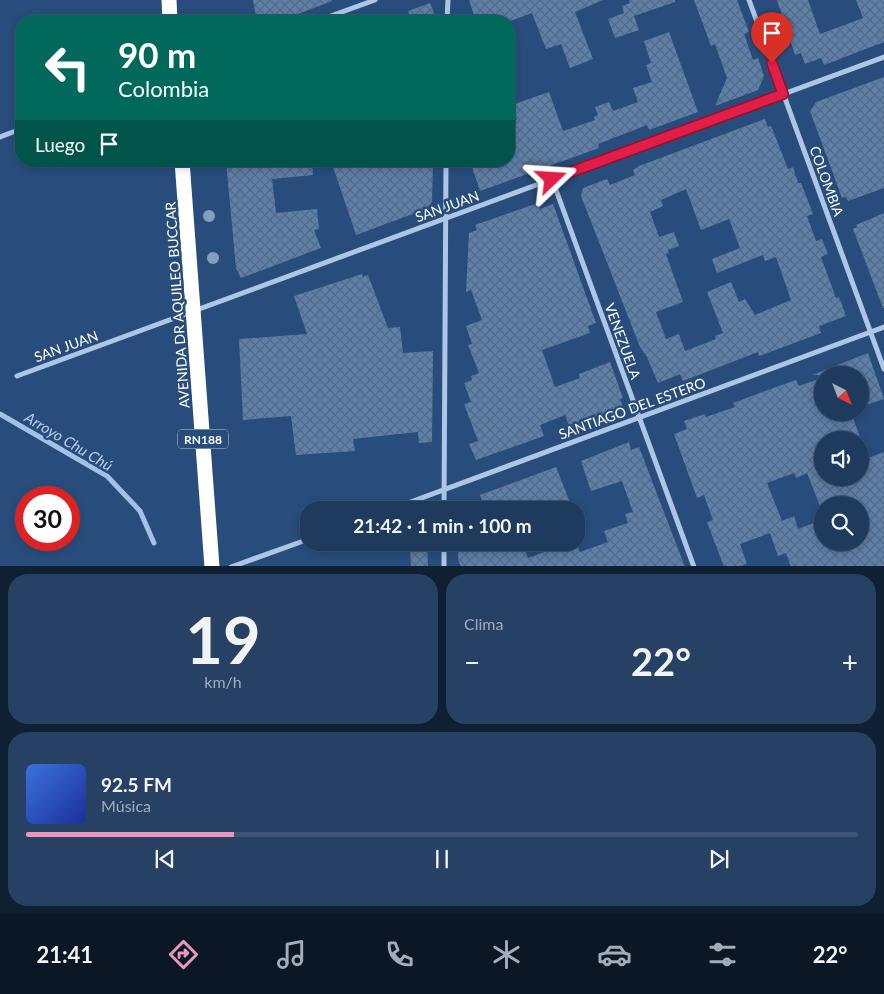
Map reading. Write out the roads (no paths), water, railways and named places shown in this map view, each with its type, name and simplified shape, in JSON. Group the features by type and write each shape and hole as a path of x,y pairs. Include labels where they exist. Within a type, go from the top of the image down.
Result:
{"highway":[{"path":"169,0 170,15"},
{"name":"AVENIDA DR AQUILEO BUCCAR","path":"182,167 212,566"}],"street":[{"path":"334,15 375,0"},
{"path":"448,0 448,15"},
{"name":"COLOMBIA","path":"749,0 884,369"},
{"name":"SAN JUAN","path":"16,376 884,57"},
{"path":"0,137 15,131"},
{"path":"444,501 446,167"},
{"name":"VENEZUELA","path":"552,179 694,566"},
{"name":"SANTIAGO DEL ESTERO","path":"414,501 884,327"},
{"path":"231,566 300,542"},
{"path":"444,551 444,566"}],"waterway":[{"name":"Arroyo Chu Chú","path":"0,414 107,476 140,511 154,543"}]}
